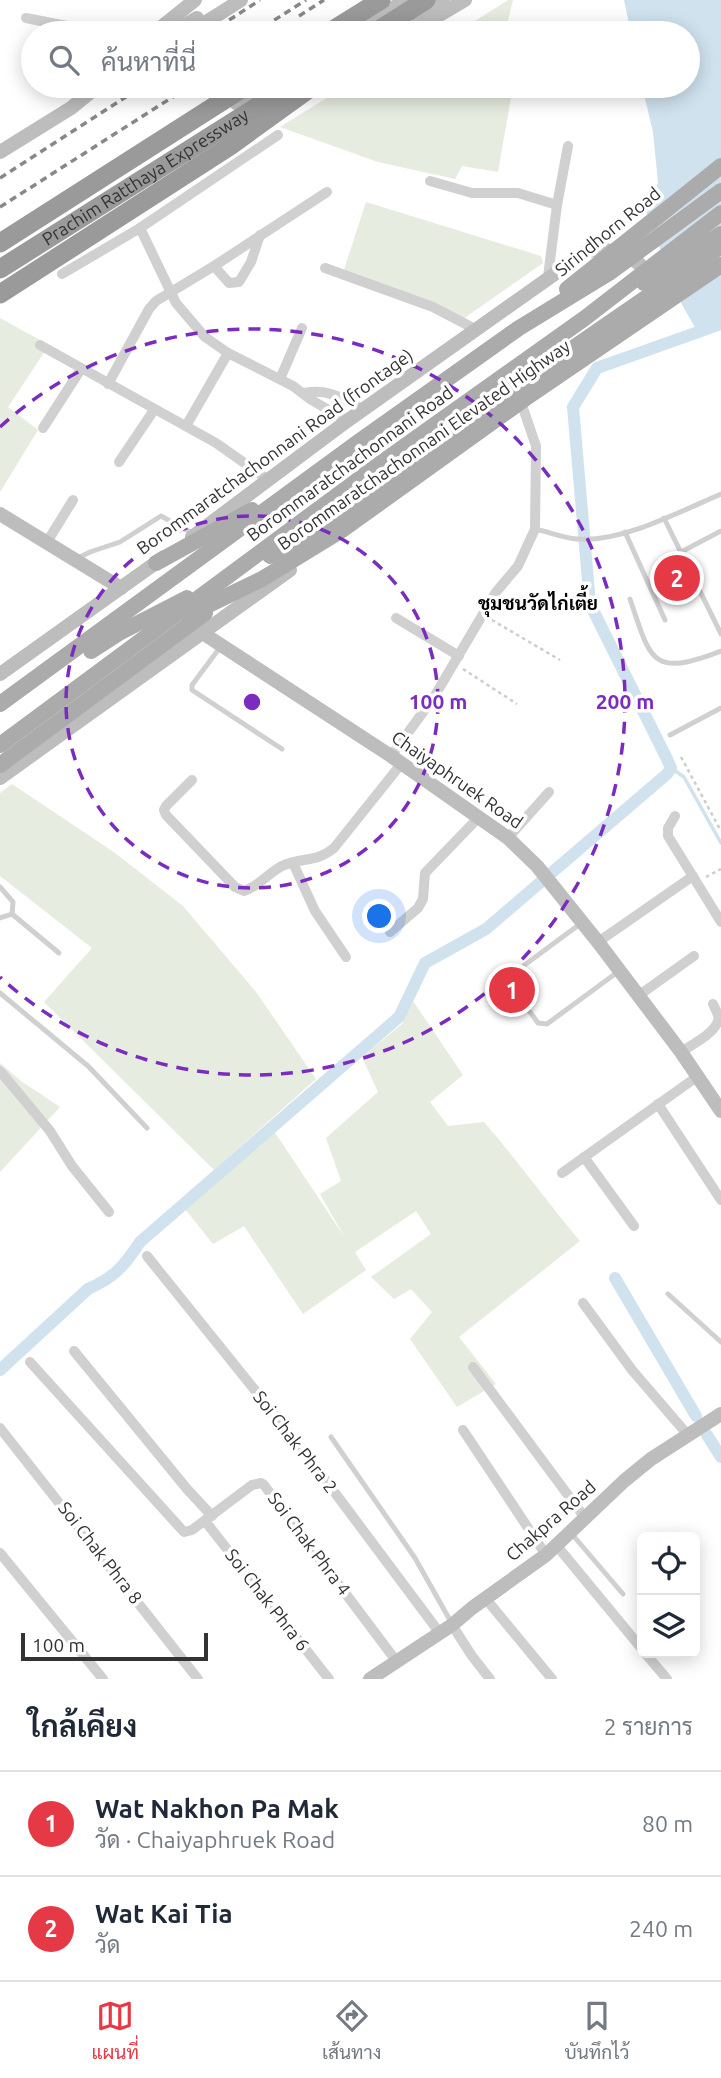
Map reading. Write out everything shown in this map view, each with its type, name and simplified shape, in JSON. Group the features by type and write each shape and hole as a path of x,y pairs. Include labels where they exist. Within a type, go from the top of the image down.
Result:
{"highway":[{"path":"347,21 381,0"},
{"path":"406,16 426,0"},
{"name":"Prachim Ratthaya Expressway","path":"0,243 227,98"},
{"name":"Prachim Ratthaya Expressway","path":"0,269 273,98"},
{"path":"0,293 196,169 295,98"}],"main road":[{"path":"192,21 224,0"},
{"path":"208,21 241,0"},
{"path":"408,21 443,0"},
{"path":"406,16 465,0"},
{"path":"167,21 186,3"},
{"path":"71,108 83,98"},
{"path":"0,152 87,98"},
{"path":"0,253 245,98"},
{"path":"0,263 201,134 269,98"},
{"path":"201,134 284,98"},
{"name":"Sirindhorn Road","path":"519,328 721,166"},
{"name":"Borommaratchachonnani Road","path":"0,704 357,443 519,328 609,273 721,191"},
{"name":"Borommaratchachonnani Road","path":"0,745 374,468 585,318 721,213"},
{"path":"585,318 721,234"},
{"name":"Borommaratchachonnani Elevated Highway","path":"0,715 119,633 306,535 721,246"},
{"name":"Borommaratchachonnani Road (frontage)","path":"0,674 572,260 587,251 601,249 620,252 637,261 646,271 654,288 657,304 644,321 523,408"},
{"name":"Borommaratchachonnani Elevated Highway","path":"0,736 122,651 279,569 342,530 526,398 721,265"},
{"path":"0,778 201,632 523,408"},
{"path":"156,563 310,477"},
{"path":"298,565 339,494"},
{"path":"0,514 121,588"},
{"path":"0,765 227,597"},
{"name":"Chaiyaphruek Road","path":"201,632 396,760 508,838 537,866 598,942 681,1052 721,1111"},
{"path":"0,693 119,633"},
{"name":"Chakpra Road","path":"370,1679 452,1625 552,1550 624,1481 687,1434 721,1414"}],"street":[{"path":"26,18 41,21"},
{"path":"62,274 139,228 278,135"},
{"path":"548,277 556,205 568,146"},
{"path":"430,181 472,193 518,193 556,205"},
{"path":"108,384 149,309 170,292 327,192"},
{"path":"139,228 170,292 188,319 205,337 228,353 304,393 347,421"},
{"path":"214,266 229,283 239,282 251,262 260,235"},
{"path":"325,268 433,307 475,329"},
{"path":"280,379 302,328"},
{"path":"40,345 216,443 267,479"},
{"path":"186,426 228,353"},
{"path":"43,428 81,369"},
{"path":"304,393 334,393 363,410"},
{"path":"192,780 164,810 240,891 250,889 278,868 318,859 334,848 396,760 496,592 519,566 535,529 536,446 523,408"},
{"path":"119,461 154,410"},
{"path":"47,542 73,500"},
{"path":"396,618 457,660"},
{"path":"508,838 549,793"},
{"path":"675,816 668,828 668,836 721,922"},
{"path":"390,932 418,908 423,899 425,873 479,817"},
{"path":"293,863 315,911 346,957"},
{"path":"598,942 695,879"},
{"path":"638,996 694,956"},
{"path":"681,1052 718,1023 719,1017 713,1004"},
{"path":"0,1071 50,1131 72,1166 109,1212"},
{"path":"562,1173 698,1076"},
{"path":"658,1104 721,1200"},
{"path":"584,1157 634,1226"},
{"name":"Soi Chak Phra 2","path":"147,1256 303,1450 439,1632"},
{"path":"583,1303 632,1370 687,1434"},
{"name":"Soi Chak Phra 6","path":"74,1352 187,1489 329,1679"},
{"path":"30,1362 179,1528 188,1532 208,1518"},
{"path":"474,1367 585,1518"},
{"name":"Soi Chak Phra 8","path":"0,1428 198,1679"},
{"path":"463,1430 552,1550 637,1643"},
{"name":"Soi Chak Phra 4","path":"208,1518 252,1485 264,1485 397,1662"},
{"path":"0,1553 103,1679"},
{"path":"486,1599 552,1679"},
{"path":"452,1625 490,1679"},
{"path":"650,1658 667,1679"}],"lane":[{"path":"535,529 577,539 599,538 664,518 721,494"},
{"path":"76,559 120,542 161,516 195,535"},
{"path":"664,518 721,634"},
{"path":"681,552 721,531"},
{"path":"625,532 665,620"},
{"path":"630,599 645,643 653,656 663,662 677,664 698,660 721,650"},
{"path":"221,646 192,685 192,690 282,749"},
{"path":"670,735 721,708"},
{"path":"0,887 13,902 12,914"},
{"path":"0,918 12,914"},
{"path":"12,914 60,953"},
{"path":"582,923 511,975 512,987 538,1023 547,1024 619,971"},
{"path":"0,993 88,1066 147,1128"},
{"path":"668,1294 721,1342"},
{"path":"331,1437 415,1558 452,1625"},
{"path":"571,1533 623,1594"}],"path":[{"path":"483,615 560,660"},
{"path":"457,660 517,705"},
{"path":"681,757 721,831"},
{"path":"695,879 721,869"}],"shaded area":[{"path":"508,0 513,0 508,21 475,21"},
{"path":"327,98 511,98 498,172 462,166 455,179 378,162 280,127"},
{"path":"366,202 541,256 543,263 463,319 344,270"},
{"path":"0,318 49,345 8,407 38,430 0,492"},
{"path":"12,784 115,853 183,906 256,992 316,1079 214,1170 44,1002 92,948 0,876 0,793"},
{"path":"413,1001 463,1075 430,1102 448,1126 484,1122 580,1241 459,1337 496,1384 457,1407 410,1339 432,1312 411,1289 394,1299 371,1277 431,1234 416,1211 355,1252 366,1270 303,1314 244,1226 213,1244 185,1209 274,1131 345,1238 320,1194 341,1181 326,1138 378,1092 362,1057 402,1024"},
{"path":"0,1063 60,1107 0,1172"}],"water":[{"path":"624,0 721,0 721,328 700,336 681,303 645,209 658,183 653,132 645,98 700,98 700,21 628,21"}],"waterway":[{"path":"0,1370 88,1289 118,1270 140,1242 399,1017 425,963 486,929 667,774 671,768 667,759 590,604 573,407 597,368 721,324"},
{"path":"671,768 684,777 721,843"},
{"path":"615,1278 696,1416"},
{"path":"707,1435 721,1457"}],"railway":[{"path":"228,21 260,0"},
{"path":"273,21 306,0"},
{"path":"299,16 324,0"},
{"path":"0,178 124,98"},
{"path":"0,207 171,98"}],"place":[{"name":"Wat Kai Tia","path":"677,578"},
{"name":"Wat Nakhon Pa Mak","path":"512,990"}],"district":[{"name":"ชุมชนวัดไก่เตี้ย","path":"538,603"}]}
